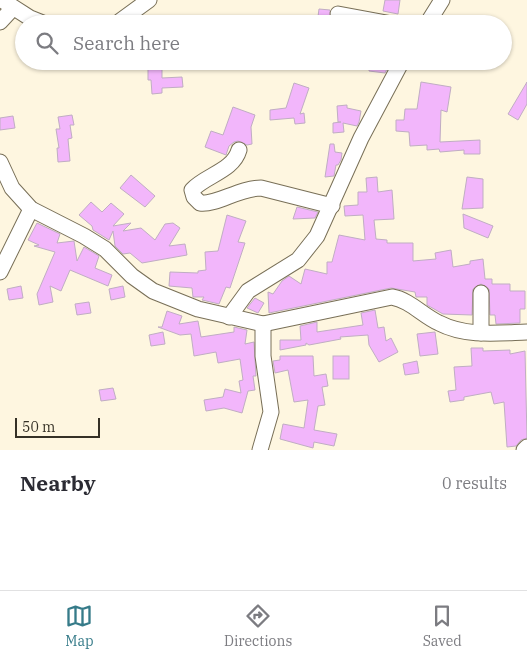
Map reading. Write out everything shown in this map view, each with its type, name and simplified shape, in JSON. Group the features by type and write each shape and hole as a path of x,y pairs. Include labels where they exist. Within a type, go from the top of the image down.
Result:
{"street":[{"path":"128,15 149,0"},
{"path":"433,15 442,0"},
{"path":"0,22 8,4 28,15"},
{"path":"338,14 343,15"},
{"path":"229,317 248,291 280,273 302,255 317,236 361,138 397,70"},
{"path":"239,150 233,162 200,182 192,190 194,197 200,203 213,202 251,188 261,188 332,206"},
{"path":"0,162 12,188 31,208 105,249 132,276 153,291 198,309 263,324 392,297 403,300 439,324 462,331 480,333 527,332"},
{"path":"0,272 31,208"},
{"path":"480,294 480,333"},
{"path":"260,450 271,412 264,356 263,324"}],"building":[{"path":"385,0 400,0 398,14 383,11"},
{"path":"319,9 330,10 330,15 318,15"},
{"path":"148,70 162,70 162,78 182,77 183,87 162,88 162,93 152,94 151,80 148,80"},
{"path":"369,70 386,70 385,73"},
{"path":"421,82 451,87 447,112 441,110 440,142 480,140 480,154 464,154 464,150 440,152 439,149 427,150 427,145 410,146 409,132 396,131 396,120 404,120 405,109 417,109"},
{"path":"527,82 527,104 518,120 508,114"},
{"path":"294,83 309,88 300,114 304,113 305,123 295,124 294,118 270,120 270,110 286,108"},
{"path":"347,105 347,108 361,111 357,126 343,123 344,132 333,133 333,123 341,122 338,122 337,106"},
{"path":"233,107 255,115 251,127 252,144 247,145 238,141 234,142 229,146 226,155 205,147 211,131 223,135"},
{"path":"72,115 74,125 70,125 72,138 68,139 70,161 58,162 57,148 59,148 56,129 60,129 58,117"},
{"path":"13,116 15,128 0,130 0,118"},
{"path":"330,144 334,144 335,152 342,153 341,160 336,165 334,176 325,177"},
{"path":"131,175 155,196 145,207 120,188"},
{"path":"377,177 378,192 392,190 394,219 374,220 376,239 387,240 387,243 413,243 413,261 436,259 435,253 451,250 453,267 483,259 485,279 492,279 492,284 510,284 510,291 525,291 525,309 520,309 520,323 496,324 495,315 490,315 489,289 481,284 473,289 472,315 443,314 427,305 427,297 416,297 415,292 391,288 269,313 268,292 273,294 282,281 289,276 301,284 305,269 327,274 327,262 332,262 339,235 365,240 363,215 345,216 344,206 358,205 358,192 367,192 366,178"},
{"path":"467,177 483,179 483,208 462,209"},
{"path":"91,202 102,212 111,203 124,214 113,226 131,223 123,231 141,228 155,240 165,224 173,223 180,228 169,246 185,244 187,255 142,263 130,253 123,254 115,246 113,231 109,240 93,230 92,226 79,215"},
{"path":"297,207 318,212 315,218 293,219"},
{"path":"463,214 493,226 488,238 464,228"},
{"path":"227,215 246,221 238,242 245,243 230,288 226,287 219,304 202,300 204,297 193,297 192,288 169,286 170,272 198,273 198,271 206,270 205,252 218,251"},
{"path":"37,223 60,234 57,243 74,241 77,261 84,247 99,256 95,268 112,275 108,286 70,270 61,291 50,286 53,302 39,305 37,294 55,252 34,246 39,245 28,240"},
{"path":"21,286 23,298 9,300 7,289"},
{"path":"123,286 125,297 111,300 109,289"},
{"path":"255,298 264,303 258,313 247,308"},
{"path":"89,302 91,313 77,315 75,304"},
{"path":"375,310 378,328 384,327 386,341 391,338 398,352 379,362 369,345 368,335 340,337 341,339 309,345 306,343 306,345 280,350 280,340 301,340 300,326 317,322 317,332 363,325 361,313"},
{"path":"167,311 182,316 179,324 198,321 201,337 234,332 234,327 247,330 245,344 254,342 256,376 253,376 255,390 248,391 242,413 224,408 206,411 204,400 223,397 225,389 241,393 239,381 243,380 240,359 218,363 216,352 194,356 191,334 180,335 158,327 162,327"},
{"path":"163,332 165,344 151,346 149,335"},
{"path":"435,332 438,354 420,356 417,334"},
{"path":"471,348 483,348 483,351 510,350 510,354 525,351 527,438 521,440 516,446 507,447 504,402 494,404 491,392 464,397 464,400 450,402 448,391 456,390 454,367 472,366"},
{"path":"280,356 313,356 314,376 326,374 328,386 322,387 325,405 318,406 314,430 337,434 334,446 314,442 313,448 280,439 283,424 304,428 308,400 294,402 288,370 275,373 273,361 280,360"},
{"path":"333,356 349,356 349,379 333,379"},
{"path":"417,361 419,373 405,375 403,364"},
{"path":"113,388 116,399 101,401 99,390"}]}
